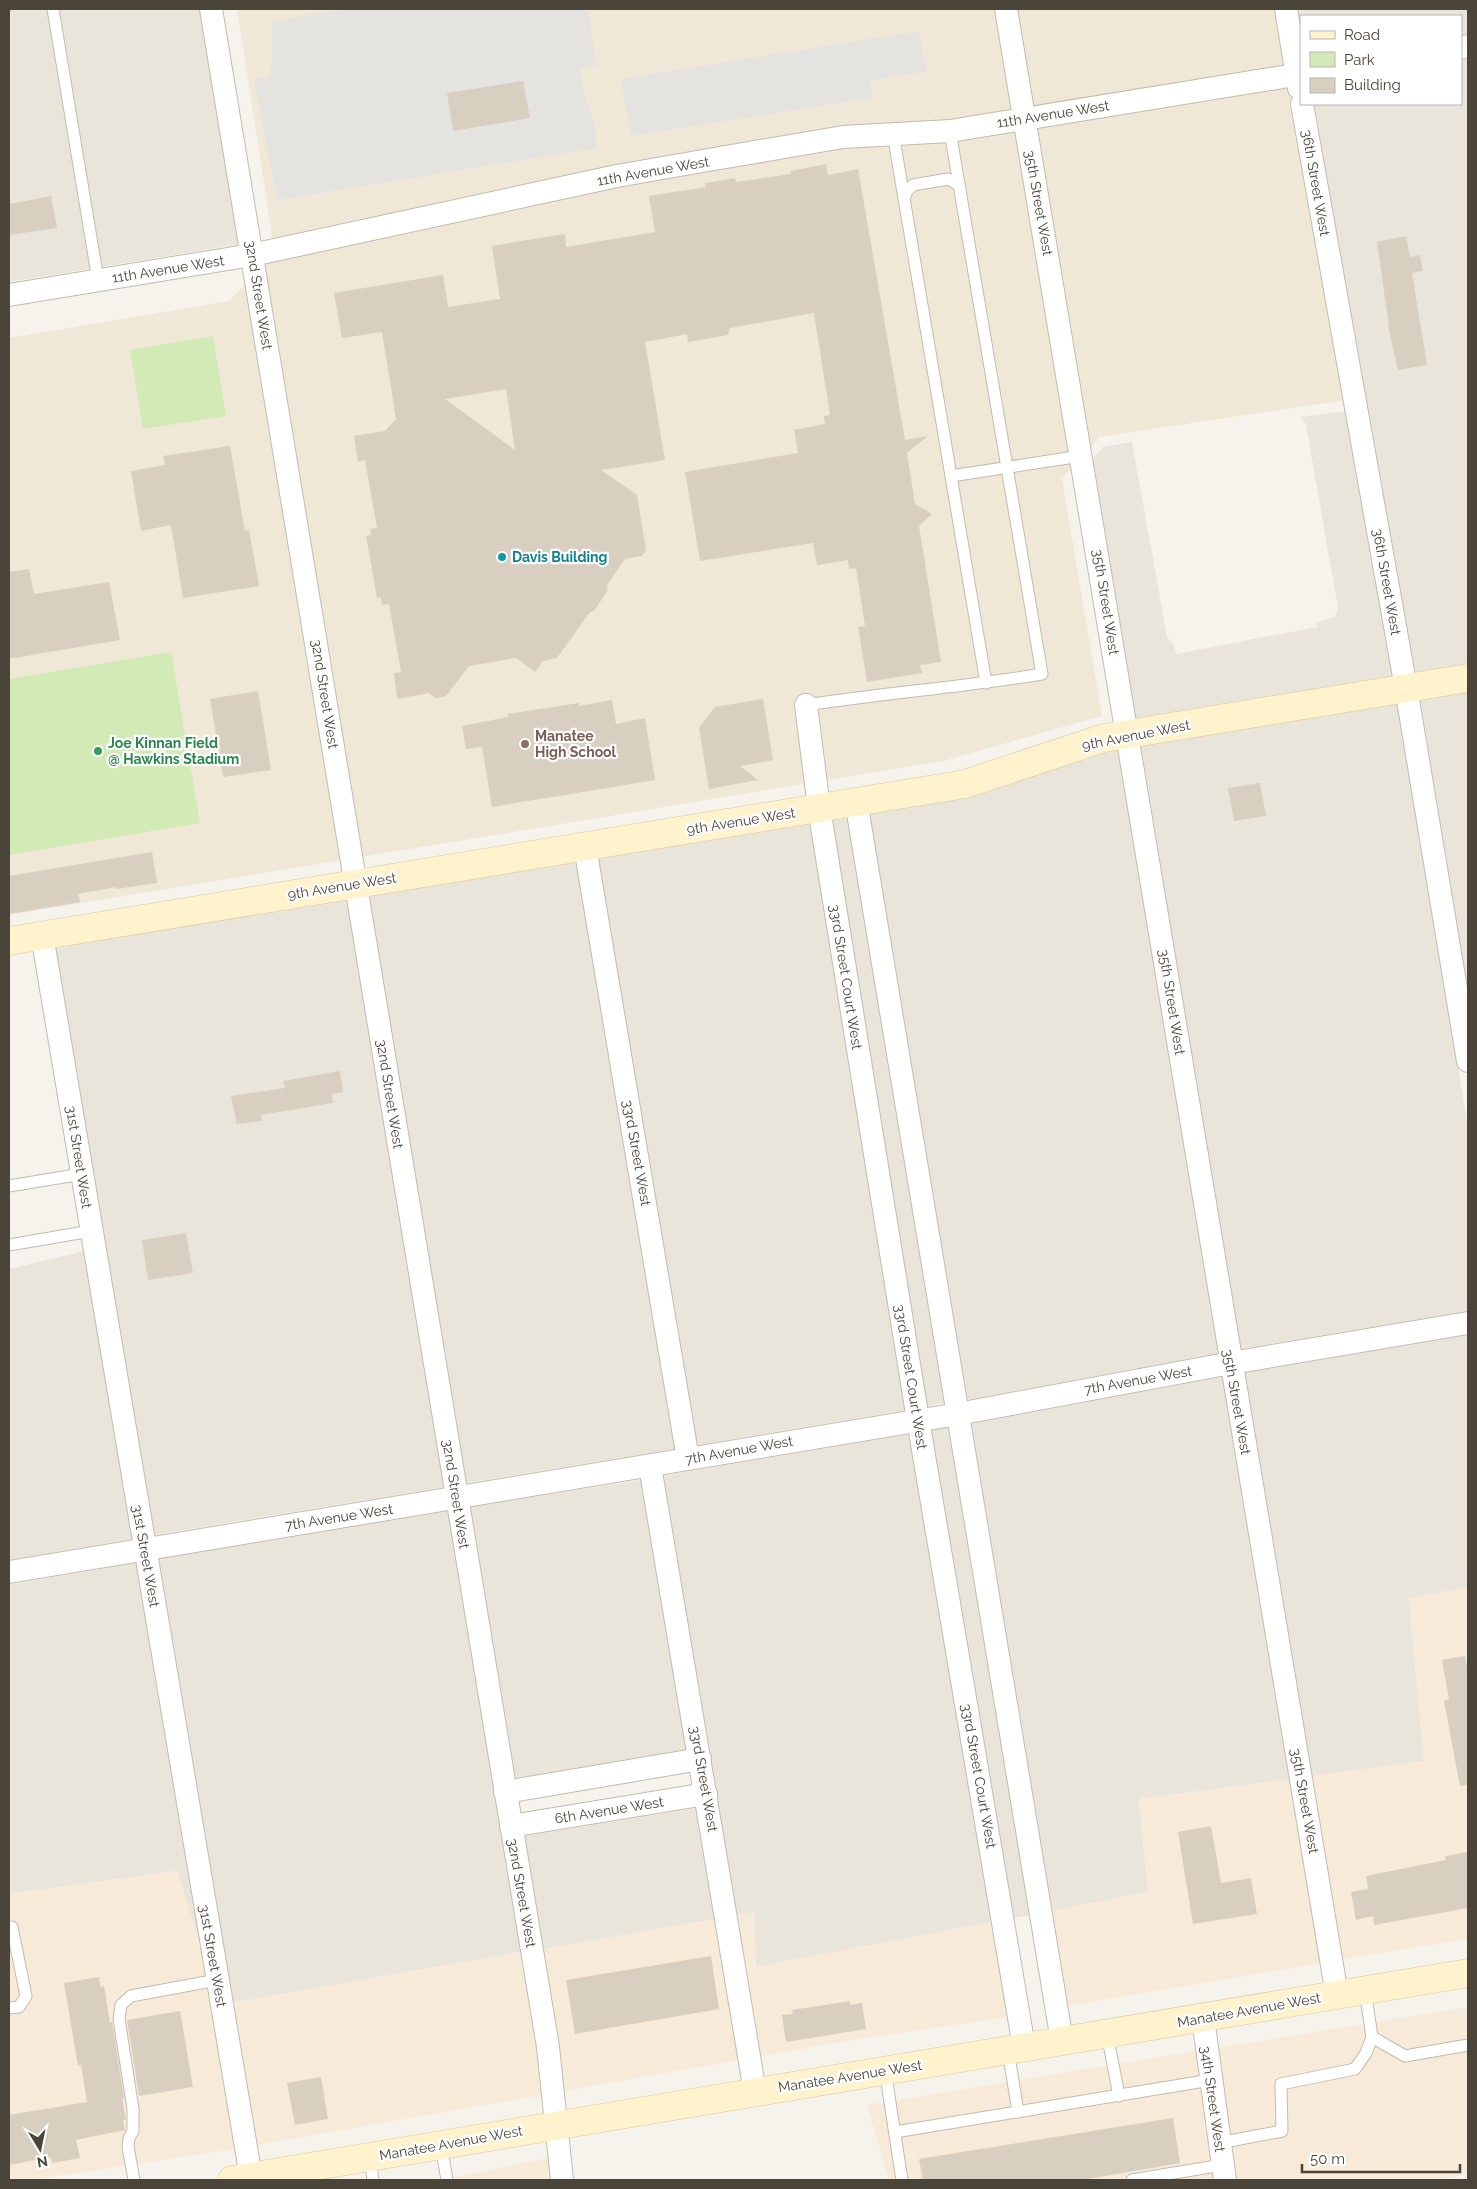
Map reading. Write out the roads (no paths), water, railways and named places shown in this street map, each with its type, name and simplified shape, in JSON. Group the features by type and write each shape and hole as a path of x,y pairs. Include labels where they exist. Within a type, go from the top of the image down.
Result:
{"street":[{"name":"32nd Street West","path":"212,9 548,2047 562,2180"},
{"name":"35th Street West","path":"1006,9 1337,1995"},
{"path":"1286,9 1299,74"},
{"name":"11th Avenue West","path":"9,295 252,255 616,176 843,137 950,131 1299,74"},
{"name":"36th Street West","path":"1302,105 1406,688 1468,1061"},
{"name":"9th Avenue West","path":"9,941 964,784 1076,746 1128,734 1468,678"},
{"name":"33rd Street Court West","path":"806,705 819,808 918,1420 1016,2049"},
{"path":"856,801 1062,2041"},
{"name":"33rd Street West","path":"585,847 688,1459"},
{"name":"31st Street West","path":"42,935 217,1980 238,2179"},
{"name":"7th Avenue West","path":"9,1572 958,1414 1231,1363 1468,1323"},
{"name":"33rd Street West","path":"650,1466 755,2092"},
{"path":"505,1792 700,1759"},
{"name":"6th Avenue West","path":"511,1826 706,1794"},
{"name":"Manatee Avenue West","path":"238,2179 371,2169 441,2145 1468,1973"},
{"name":"34th Street West","path":"1203,2018 1222,2163"}],"lane":[{"path":"53,9 98,280"},
{"path":"806,705 884,693 986,683 1042,674 950,131"},
{"path":"893,133 986,683"},
{"path":"904,199 907,191 913,185 948,179 960,185"},
{"path":"951,476 1081,456"},
{"path":"9,1186 82,1174"},
{"path":"9,1245 91,1231"},
{"path":"9,2008 19,2007 26,1996 12,1927"},
{"path":"134,2180 128,2147 129,2138 133,2131 133,2109 119,2019 121,2005 131,1996 217,1980"},
{"path":"1132,2180 1222,2163 1282,2131 1281,2084 1355,2069 1366,2053 1372,2037 1366,1990"},
{"path":"1107,2033 1119,2096"},
{"path":"1372,2037 1405,2056 1468,2045"},
{"path":"1016,2049 1018,2112"},
{"path":"885,2070 902,2180"},
{"path":"895,2132 1211,2080"},
{"path":"441,2145 448,2180"}],"place":[{"name":"Davis Building","path":"502,557"},
{"name":"Manatee High School","path":"525,744"},
{"name":"Joe Kinnan Field @ Hawkins Stadium","path":"98,751"}]}
